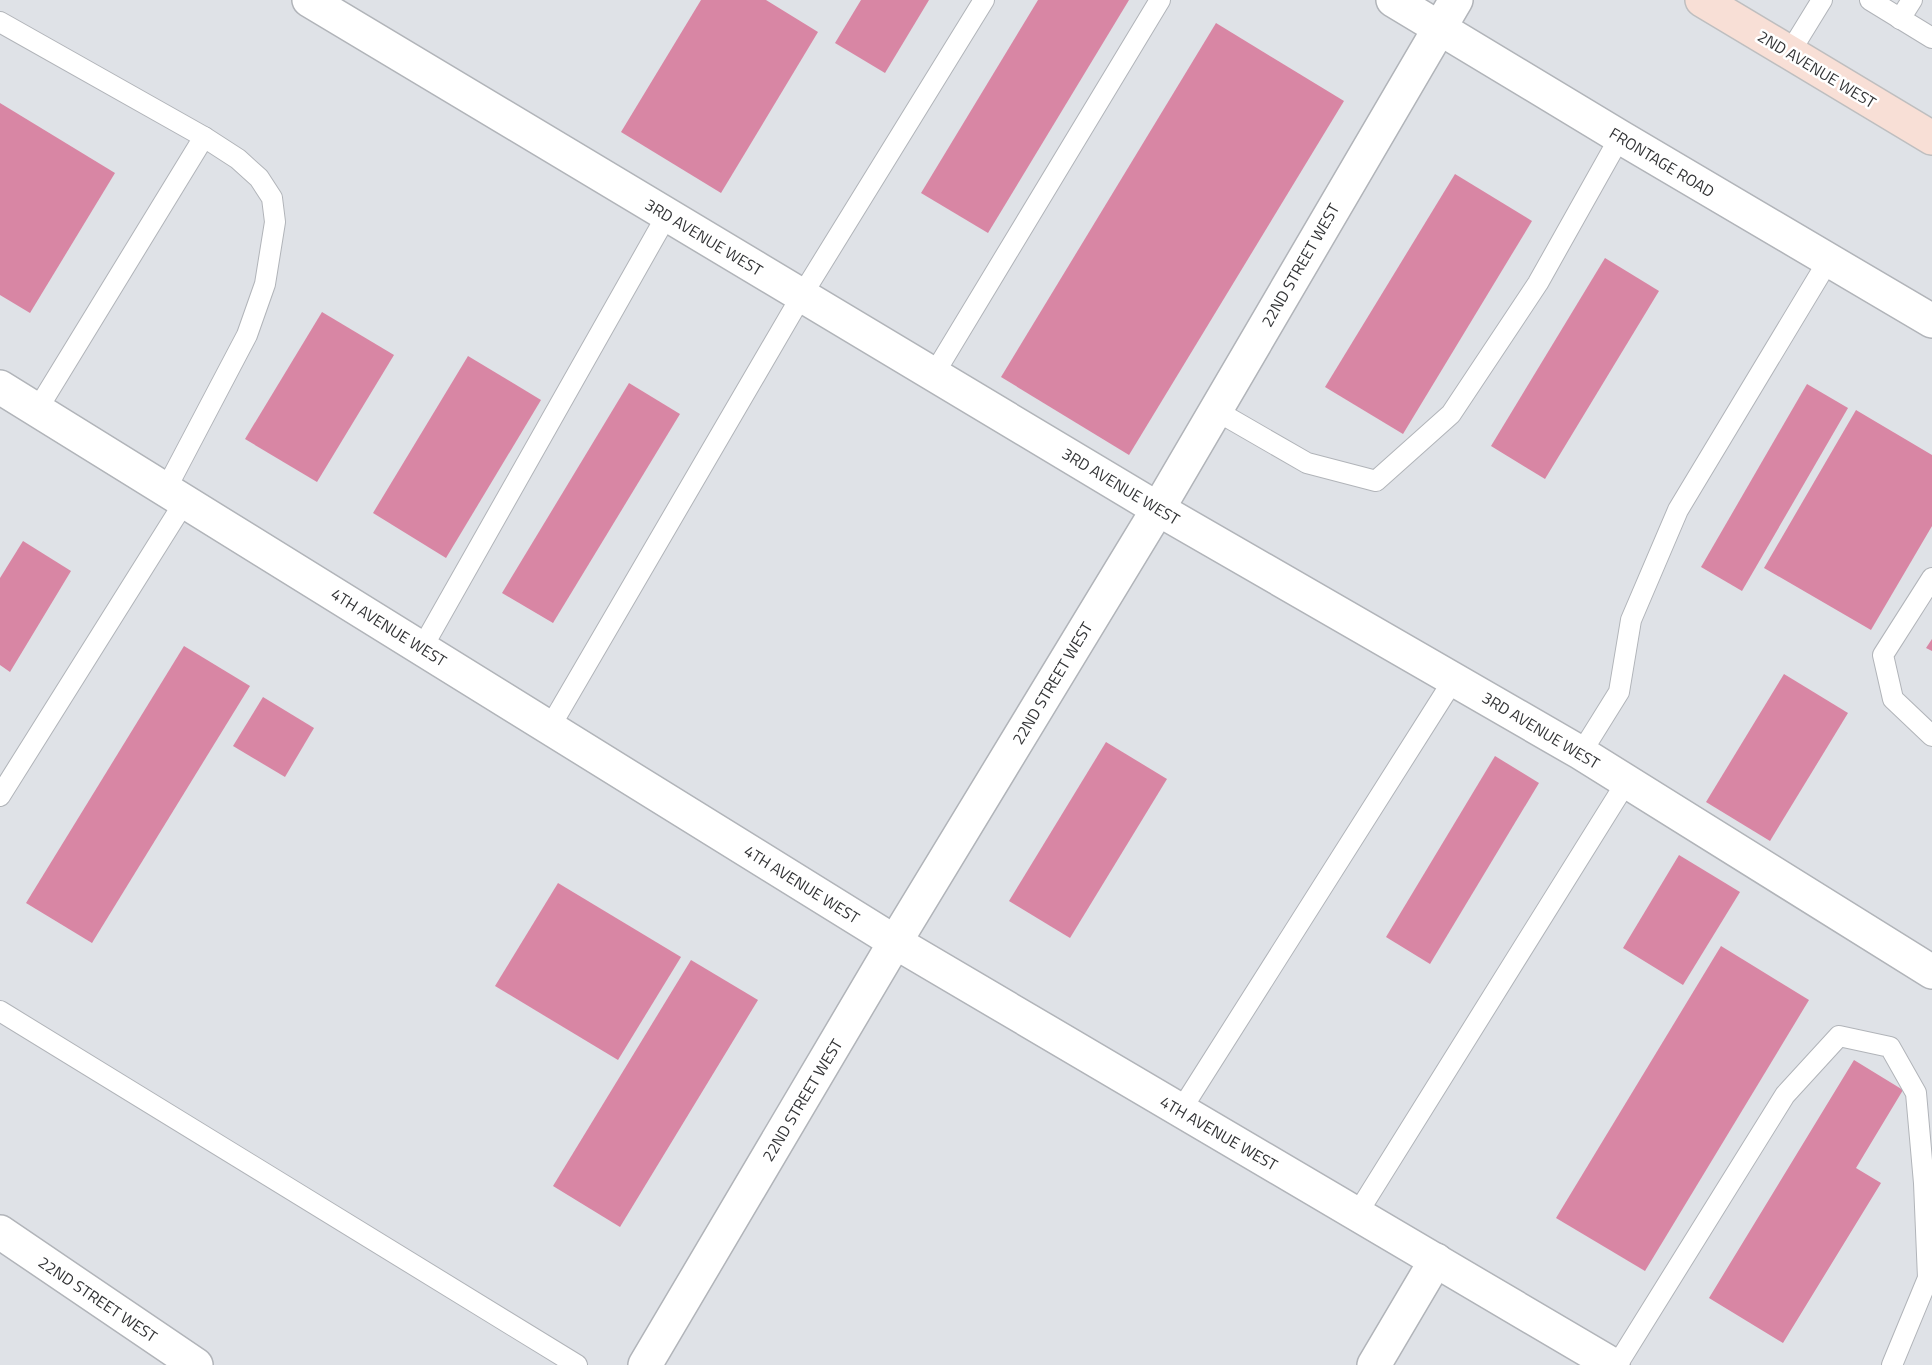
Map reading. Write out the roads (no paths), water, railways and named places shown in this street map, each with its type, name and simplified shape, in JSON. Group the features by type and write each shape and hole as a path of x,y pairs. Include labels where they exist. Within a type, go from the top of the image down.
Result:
{"main road":[{"name":"2ND AVENUE WEST","path":"1702,0 1932,138"}],"street":[{"name":"3RD AVENUE WEST","path":"309,0 1158,509 1581,753 1932,972"},
{"name":"FRONTAGE ROAD","path":"1394,0 1620,137 1932,321"},
{"name":"22ND STREET WEST","path":"645,1365 895,942 1158,509 1456,0"},
{"name":"4TH AVENUE WEST","path":"0,387 895,942 1615,1365"},
{"name":"22ND STREET WEST","path":"0,1232 196,1365"},
{"path":"1374,1365 1436,1260"}],"lane":[{"path":"550,727 802,295 984,0"},
{"path":"934,374 1160,0"},
{"path":"1790,52 1822,0"},
{"path":"1870,0 1932,38"},
{"path":"1900,19 1912,0"},
{"path":"0,22 204,137 238,159 259,178 272,198 275,222 265,284 247,335 176,495 0,796"},
{"path":"37,410 204,137"},
{"path":"1215,410 1307,463 1376,481 1451,414 1538,283 1620,137"},
{"path":"422,648 668,215"},
{"path":"1581,753 1619,692 1631,620 1678,510 1828,261"},
{"path":"1932,578 1883,655 1893,699 1932,736"},
{"path":"1181,1110 1454,679"},
{"path":"1357,1214 1627,781"},
{"path":"0,1011 578,1365"},
{"path":"1615,1365 1785,1095 1839,1036 1890,1047 1916,1094 1924,1183 1928,1278 1892,1365"}]}
